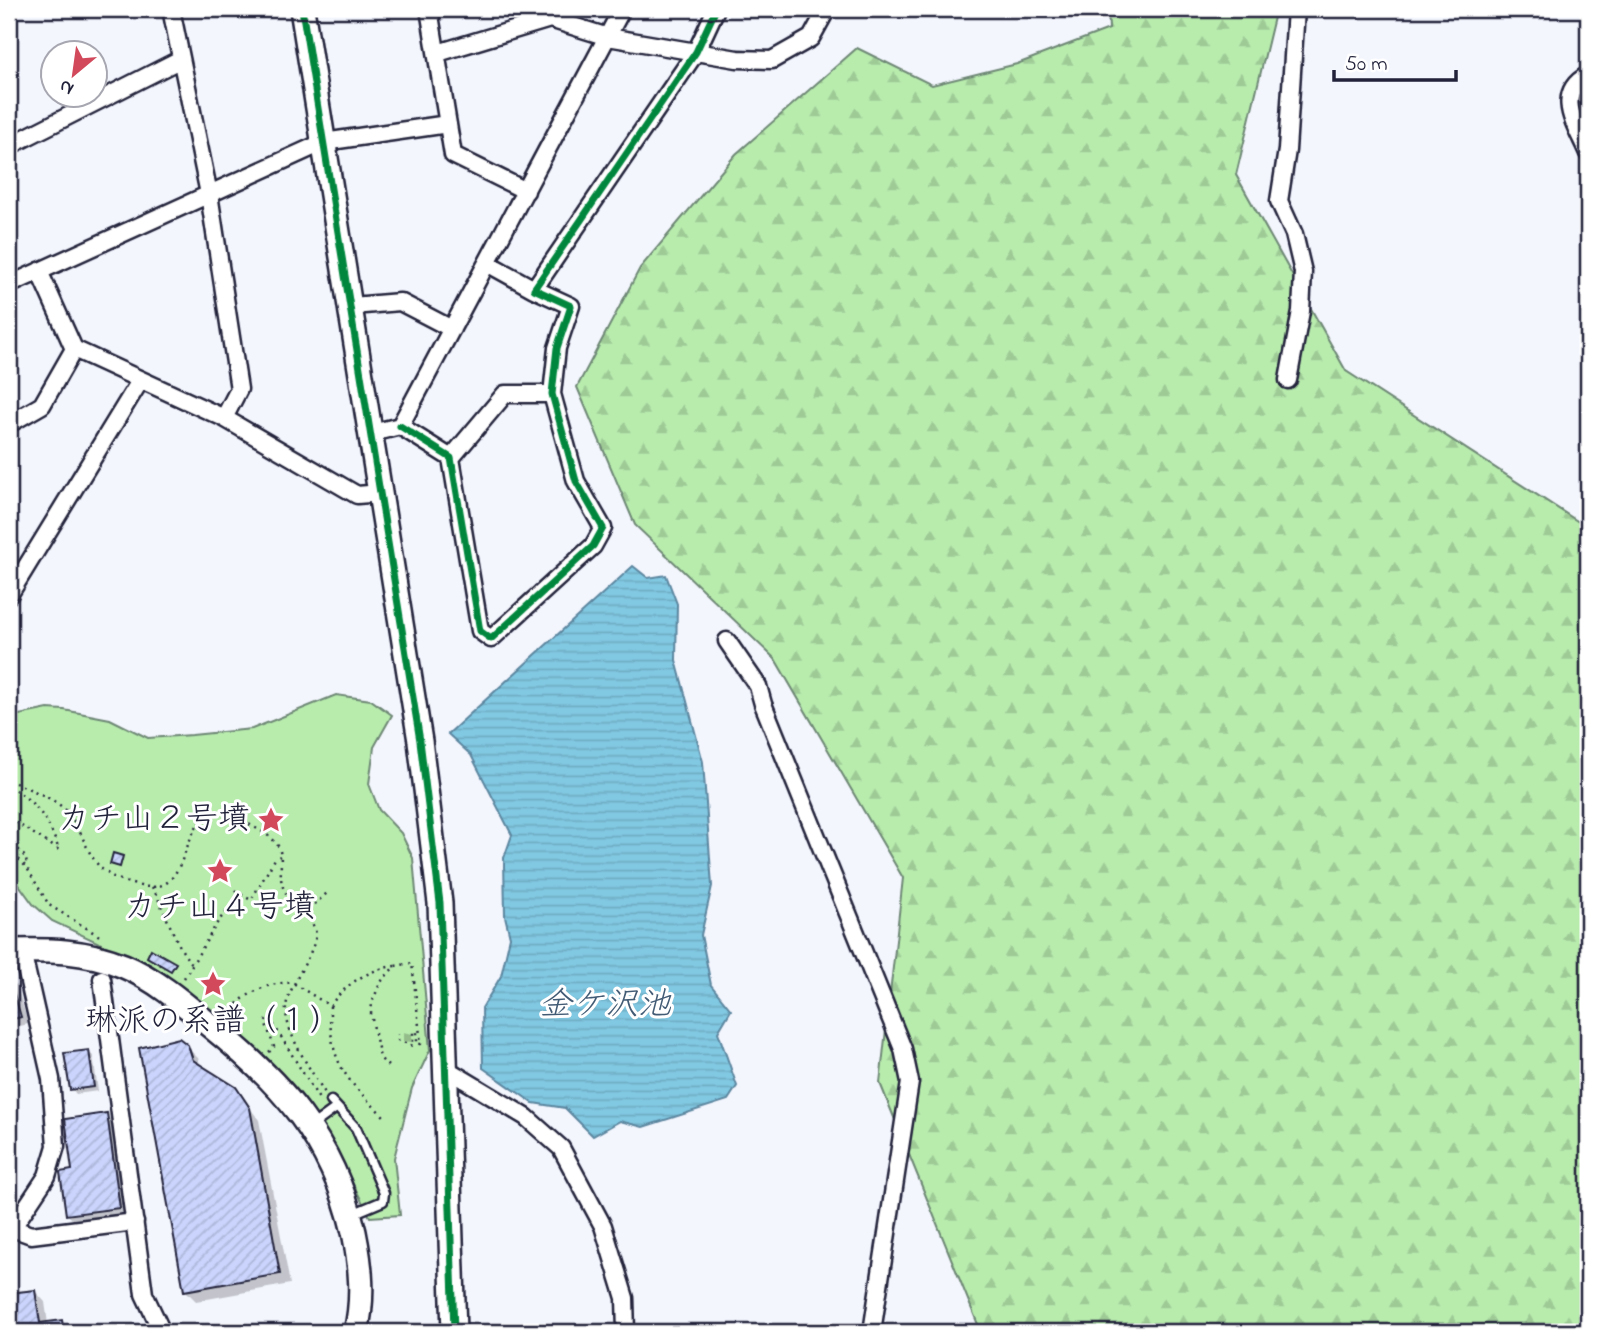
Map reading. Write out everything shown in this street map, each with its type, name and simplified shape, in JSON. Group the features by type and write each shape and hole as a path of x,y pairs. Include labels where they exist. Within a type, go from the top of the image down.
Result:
{"street":[{"path":"171,9 209,194 239,389 224,418"},
{"path":"302,9 420,741 440,903 448,1070 454,1332"},
{"path":"429,9 453,155 526,191"},
{"path":"400,426 622,9"},
{"path":"534,289 696,52 716,9"},
{"path":"442,52 550,19 608,37 737,59 772,60 811,38 827,9"},
{"path":"1288,380 1301,311 1303,272 1294,234 1279,201 1287,150 1296,9"},
{"path":"9,146 181,59"},
{"path":"1588,75 1579,80 1570,92 1567,104 1588,152"},
{"path":"9,285 324,142 448,124"},
{"path":"372,433 400,426 451,458 480,631 491,639 593,546 603,528 576,481 552,394 557,348 571,306 487,263"},
{"path":"39,271 74,349 224,418 357,495 381,493"},
{"path":"352,306 400,302 452,329"},
{"path":"9,424 42,405 74,349"},
{"path":"9,595 139,381"},
{"path":"451,458 505,394 552,394"},
{"path":"727,641 758,686 763,705 903,1049 910,1082 872,1332"},
{"path":"135,1222 31,1235 10,1230 47,1176 56,1146 51,1079 15,951 65,950 126,966 169,992 278,1085 326,1112 329,1158 346,1197 360,1261 362,1309 356,1332"},
{"path":"102,979 144,1294 162,1332"},
{"path":"448,1070 526,1117 561,1148 603,1226 625,1298 626,1332"}],"lane":[{"path":"326,1112 356,1128 384,1193 383,1201 376,1206 350,1215"}],"path":[{"path":"9,780 68,812 92,859 101,869 117,879 152,887 162,886 172,878 200,821 210,814 222,812 234,815 280,847 284,889 316,931 316,941 293,983 286,1009 288,1021 326,1112"},
{"path":"9,786 38,806 49,823 59,850 9,818"},
{"path":"9,839 26,858 27,868"},
{"path":"9,849 27,868 49,905 104,938"},
{"path":"235,891 251,900 275,859 280,856"},
{"path":"152,887 167,912 185,959 192,964"},
{"path":"304,914 327,893"},
{"path":"181,982 219,920 242,895"},
{"path":"387,1119 336,1061 330,1033 330,1006 356,980 382,968 412,963 421,1044 418,1044 417,1032 414,1032 413,1046 398,1040 398,1034"},
{"path":"388,1066 380,1058 370,1014 380,983 395,966"},
{"path":"224,1018 236,1003 241,1003 253,992 277,984 293,983 330,1006"},
{"path":"264,1052 274,1047 265,1021 269,1017 326,1112"}],"green space":[{"path":"1108,9 1276,9 1236,175 1346,371 1588,528 1588,1332 981,1332 880,1083 903,878 775,659 635,525 577,387 640,268 736,154 857,48 932,85 1017,64 1109,29"},
{"path":"336,695 371,700 392,715 374,747 369,784 379,810 401,833 413,858 430,1050 412,1088 394,1158 400,1215 370,1217 333,1145 291,1087 125,955 52,921 33,904 9,871 9,717 48,709 64,710 110,719 148,738 252,729"}],"water":[{"name":"金ケ沢池","path":"633,566 648,578 666,575 677,604 676,660 703,762 712,886 701,935 711,985 731,1010 718,1032 737,1086 728,1100 643,1127 620,1121 593,1136 565,1108 533,1103 483,1068 482,1008 501,976 510,937 505,916 504,858 512,835 471,755 448,734"}],"building":[{"path":"113,853 123,856 120,867 110,864"},
{"path":"151,949 176,963 171,971 147,957"},
{"path":"9,977 21,1017 9,1020"},
{"path":"179,1038 188,1045 193,1060 236,1087 250,1108 280,1274 184,1291 139,1048"},
{"path":"89,1050 94,1087 70,1090 64,1053"},
{"path":"107,1113 120,1208 66,1215 60,1172 72,1170 65,1119"},
{"path":"35,1290 40,1323 62,1320 64,1332 9,1332 9,1293"}],"cycle path":[{"path":"302,9 420,741 440,903 454,1332"},
{"path":"400,426 451,458 480,631 491,639 593,546 603,528 576,481 552,394 557,348 571,306 534,289 696,52 716,9"}],"place":[{"name":"カチ山２号墳","path":"271,820"},
{"name":"カチ山４号墳","path":"220,871"},
{"name":"琳派の系譜（１）","path":"213,984"}]}
